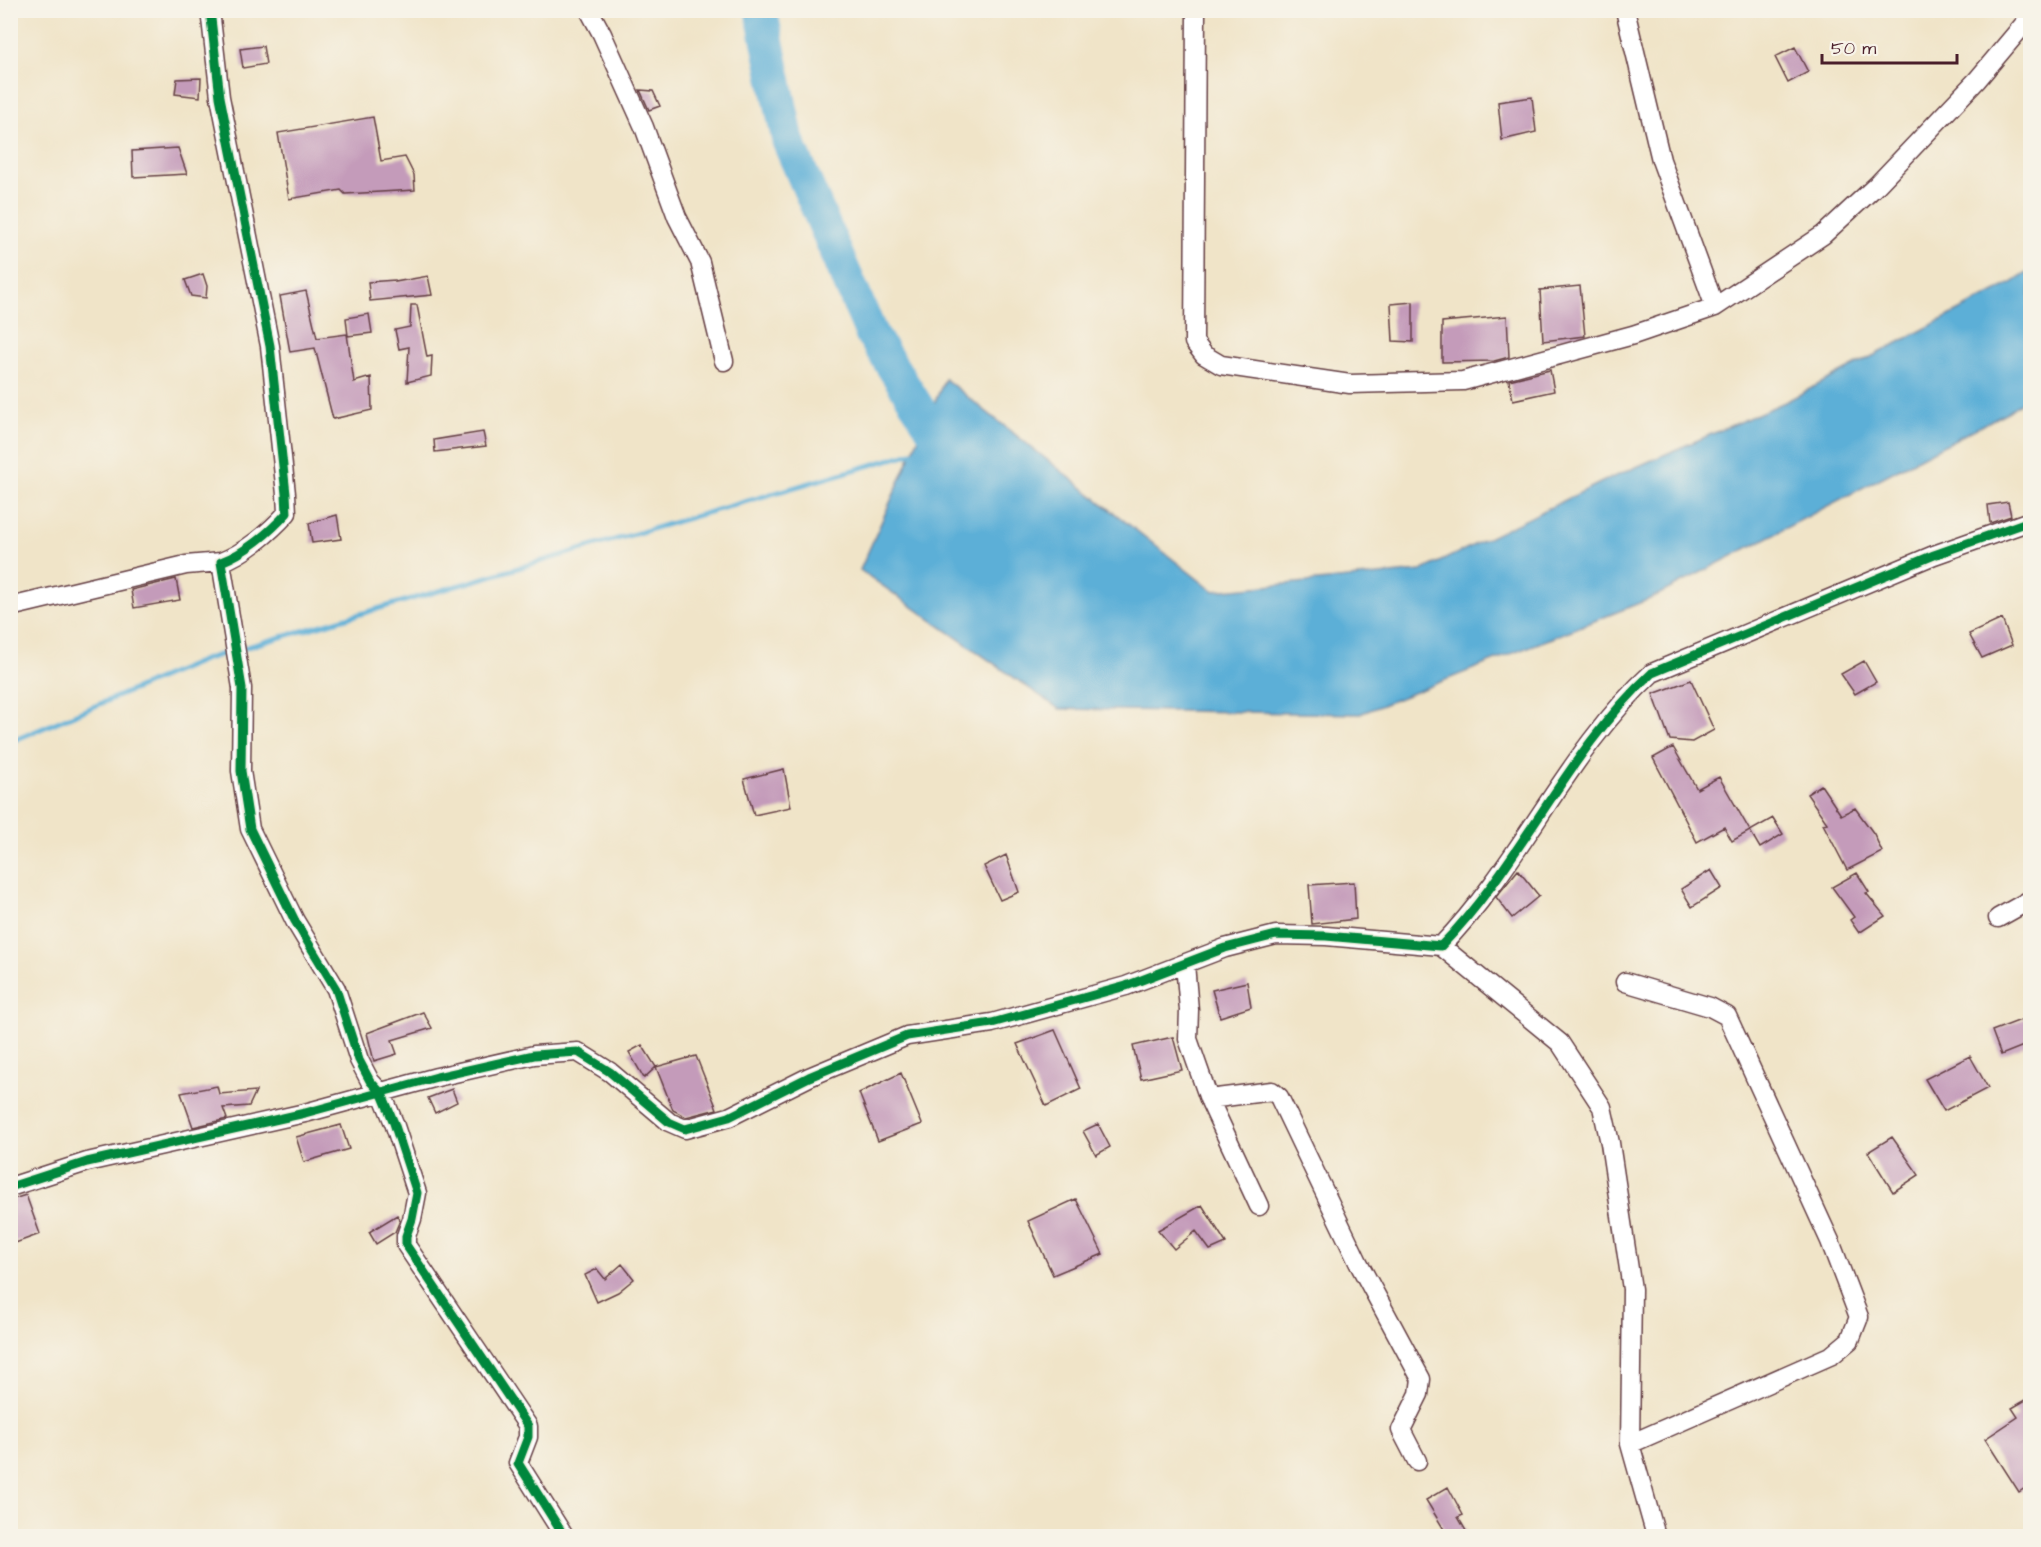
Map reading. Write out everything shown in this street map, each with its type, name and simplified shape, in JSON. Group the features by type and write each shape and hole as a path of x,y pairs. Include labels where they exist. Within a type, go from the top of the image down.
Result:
{"street":[{"path":"10,607 186,565 221,562 234,557 278,523 287,513 270,346 220,97 210,10"},
{"path":"589,10 644,127 677,217 700,262 724,361"},
{"path":"1196,10 1194,342 1204,355 1221,365 1350,384 1463,381 1623,338 1715,307 1823,235 1877,185 1962,96 2031,17"},
{"path":"1625,10 1661,160 1715,307"},
{"path":"1441,946 1497,875 1618,707 1652,673 1934,555 2031,521"},
{"path":"221,562 242,688 241,771 250,829 295,921 336,989 359,1060 370,1081 382,1094 417,1193 406,1236 406,1245 528,1426 528,1437 518,1463 564,1536"},
{"path":"1998,918 2031,900"},
{"path":"10,1187 87,1162 382,1094 436,1077 534,1055 578,1052 610,1071 669,1122 685,1129 729,1117 809,1077 907,1036 992,1023 1126,986 1225,948 1276,935 1326,936 1441,946 1560,1043 1602,1107 1610,1143 1632,1289 1630,1444 1656,1536"},
{"path":"1185,964 1189,1010 1188,1039 1209,1098 1259,1206"},
{"path":"1625,982 1710,1007 1727,1016 1830,1241 1859,1317 1850,1340 1832,1355 1630,1444"},
{"path":"1209,1098 1272,1090 1279,1097 1358,1262 1421,1379 1419,1394 1401,1430 1417,1461"}],"water":[{"path":"2030,271 2030,395 2009,411 1652,598 1360,714 1059,709 860,570 945,379 1213,591 1421,571 1602,482 1785,402 2012,283"}],"building":[{"path":"263,46 266,64 243,68 240,49"},
{"path":"1795,47 1808,72 1788,83 1775,57"},
{"path":"201,78 200,97 175,94 177,79"},
{"path":"640,90 653,91 660,106 649,110"},
{"path":"1532,97 1536,132 1502,140 1498,102"},
{"path":"373,117 381,161 405,157 414,175 415,190 345,194 341,190 289,199 278,133"},
{"path":"178,148 187,174 133,177 132,151"},
{"path":"203,274 207,286 206,298 191,296 185,280"},
{"path":"428,276 432,295 370,301 368,282 395,280 395,282"},
{"path":"1580,286 1585,336 1543,341 1540,290"},
{"path":"306,291 317,338 347,334 354,382 371,377 372,410 333,419 315,348 290,352 280,296"},
{"path":"1413,302 1413,342 1393,341 1391,304"},
{"path":"411,305 417,305 427,357 432,356 431,376 407,382 409,347 399,349 395,330 410,327"},
{"path":"369,314 372,333 348,336 346,318"},
{"path":"1507,316 1509,357 1494,361 1442,362 1442,322"},
{"path":"1550,370 1554,391 1513,400 1509,380"},
{"path":"483,432 486,446 435,452 434,440"},
{"path":"2008,502 2011,516 1990,523 1988,505"},
{"path":"337,515 341,539 312,543 309,523"},
{"path":"176,579 180,600 134,608 131,590"},
{"path":"2002,619 2012,645 1982,658 1969,634"},
{"path":"1864,661 1876,682 1855,694 1841,674"},
{"path":"1691,680 1714,730 1692,742 1670,740 1653,694"},
{"path":"1673,747 1697,789 1719,777 1750,831 1732,841 1724,827 1697,842 1653,758"},
{"path":"784,769 791,807 754,815 744,779"},
{"path":"1821,785 1841,815 1855,808 1874,834 1882,852 1847,870 1823,824 1827,823 1807,794"},
{"path":"1773,818 1783,834 1760,848 1750,831"},
{"path":"1006,855 1019,892 1000,900 984,866"},
{"path":"1518,870 1539,896 1512,918 1496,897"},
{"path":"1711,870 1722,888 1692,907 1681,889"},
{"path":"1857,873 1869,892 1866,893 1885,916 1859,933 1850,920 1854,917 1832,887"},
{"path":"1354,882 1356,919 1312,924 1309,885"},
{"path":"1247,982 1251,1007 1220,1017 1212,990"},
{"path":"423,1012 432,1028 392,1040 397,1054 374,1061 367,1033"},
{"path":"2031,1016 2031,1043 2001,1055 1992,1031"},
{"path":"1055,1030 1081,1089 1046,1106 1017,1044"},
{"path":"1173,1037 1182,1070 1141,1079 1133,1046"},
{"path":"642,1045 656,1067 644,1078 629,1052"},
{"path":"696,1056 717,1109 686,1117 673,1110 656,1067"},
{"path":"1970,1056 1988,1088 1944,1111 1925,1079"},
{"path":"901,1073 922,1124 878,1141 859,1093"},
{"path":"217,1086 219,1094 256,1091 249,1106 223,1108 227,1119 193,1127 181,1093"},
{"path":"452,1089 457,1102 435,1113 428,1098"},
{"path":"1098,1124 1110,1147 1096,1155 1083,1131"},
{"path":"341,1125 349,1149 304,1162 296,1137"},
{"path":"1892,1137 1919,1175 1893,1192 1868,1152"},
{"path":"26,1195 40,1234 10,1245 10,1200"},
{"path":"1076,1199 1103,1254 1053,1275 1028,1221"},
{"path":"1202,1205 1226,1243 1210,1250 1196,1231 1174,1249 1158,1230"},
{"path":"397,1215 400,1220 395,1232 376,1244 369,1232"},
{"path":"622,1264 634,1279 618,1292 597,1302 585,1275 597,1269 605,1279"},
{"path":"2031,1397 2031,1484 2019,1492 1985,1439 2018,1417 2012,1408"},
{"path":"1448,1487 1463,1515 1458,1517 1469,1536 1448,1536 1426,1500"}],"waterway":[{"path":"761,10 788,141 871,333 950,458"},
{"path":"10,742 206,659 919,451"}],"cycle path":[{"path":"210,10 220,97 270,346 287,513 257,541 221,562 242,688 241,771 250,829 295,921 336,989 359,1060 370,1081 382,1094 394,1123 417,1193 406,1236 406,1245 528,1426 528,1437 518,1463 564,1536"},
{"path":"10,1187 87,1162 305,1113 437,1077 534,1055 578,1052 610,1072 669,1122 685,1129 729,1117 809,1077 907,1036 992,1023 1126,986 1225,948 1276,935 1326,936 1441,946 1496,880 1594,737 1652,673 1934,555 2030,521"}]}
